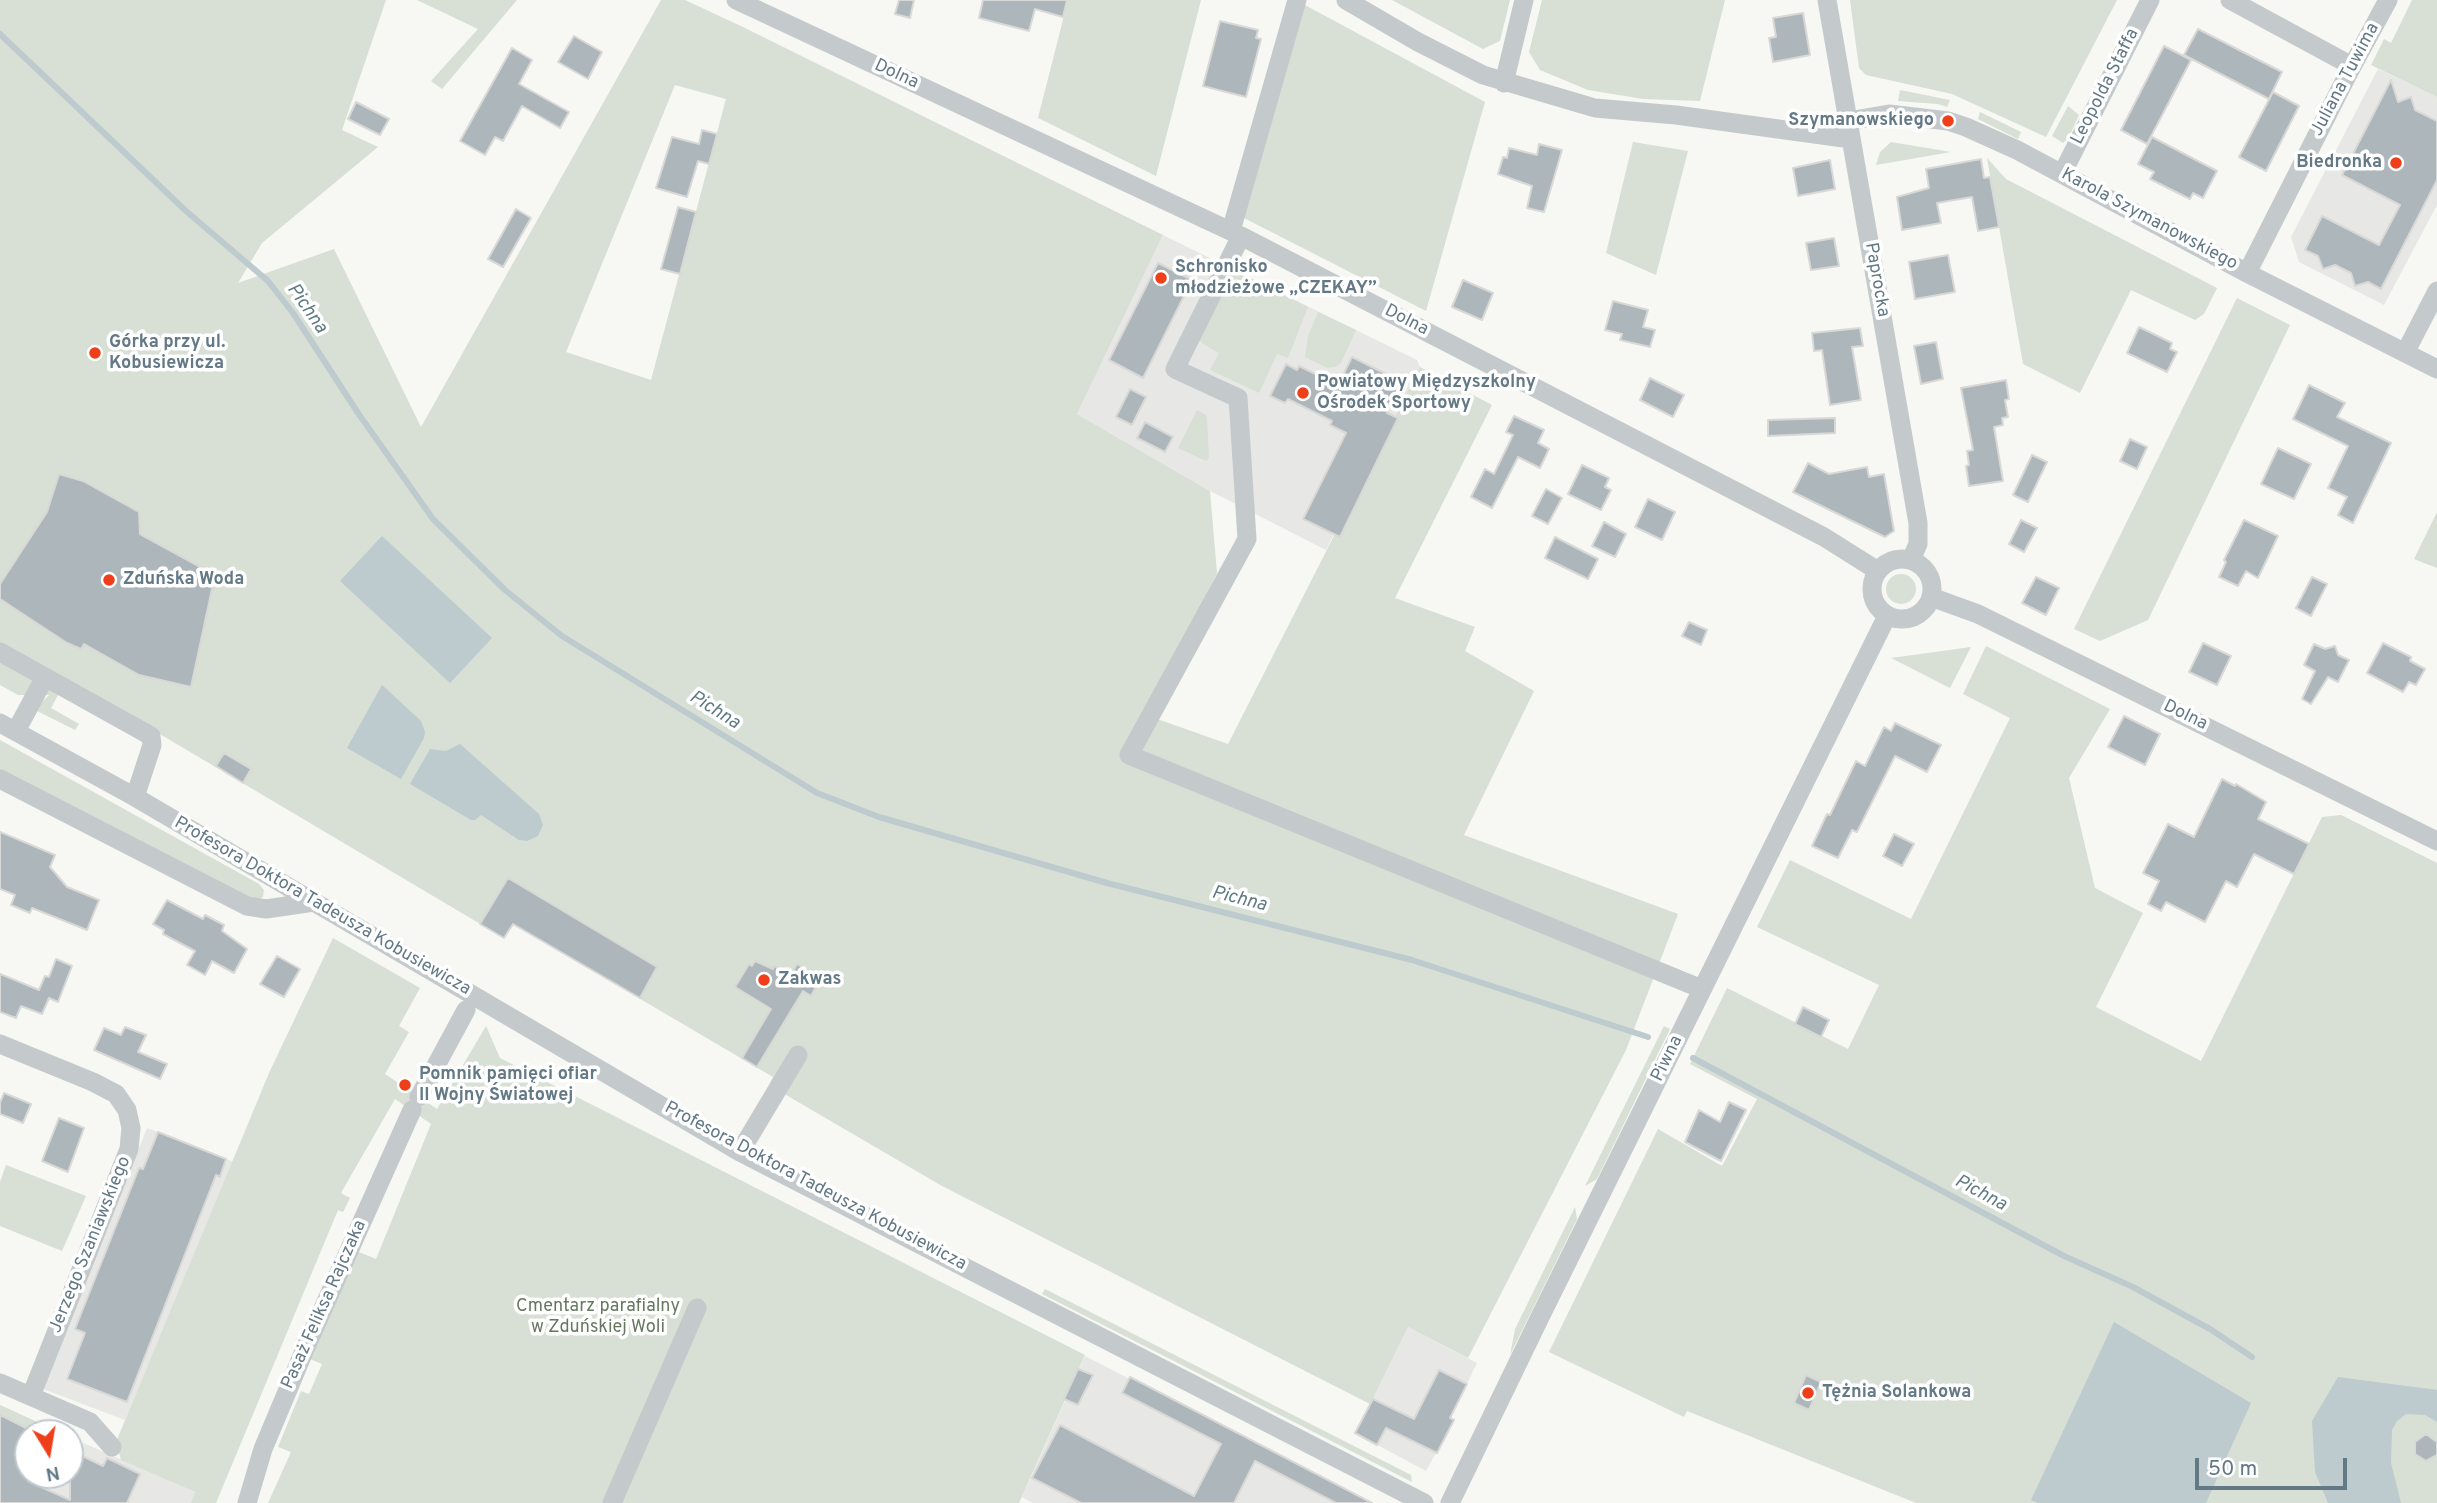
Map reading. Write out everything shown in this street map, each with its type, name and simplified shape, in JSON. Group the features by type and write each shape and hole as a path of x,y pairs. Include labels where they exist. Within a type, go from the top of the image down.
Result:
{"street":[{"name":"Dolna","path":"736,0 1236,234 1824,537 1878,570"},
{"path":"1297,0 1236,234 1175,369 1238,398 1247,539 1129,755 1702,989"},
{"name":"Karola Szymanowskiego","path":"1346,0 1418,42 1483,75 1595,108 1850,130 1889,114 1948,121 1966,127 2017,150 2437,369"},
{"path":"1504,83 1524,0"},
{"name":"Paprocka","path":"1827,0 1917,523 1918,544 1911,560"},
{"name":"Leopolda Staffa","path":"2062,174 2150,0"},
{"path":"2230,0 2352,66"},
{"name":"Juliana Tuwima","path":"2247,272 2388,0"},
{"path":"2405,353 2437,291"},
{"path":"1893,560 1911,560 1928,575 1931,597 1914,617 1905,620 1887,616 1873,600 1872,580 1878,570 1893,560"},
{"name":"Dolna","path":"1931,597 1978,614 2437,841"},
{"name":"Piwna","path":"1450,1503 1887,616"},
{"path":"0,652 150,736 152,745 135,797"},
{"path":"8,727 45,677"},
{"name":"Profesora Doktora Tadeusza Kobusiewicza","path":"8,727 135,797 740,1152 1424,1503"},
{"path":"0,779 247,906 266,909 314,902"},
{"name":"Pasaż Feliksa Rajczaka","path":"247,1503 263,1449 294,1374 415,1103 466,1010"},
{"name":"Jerzego Szaniawskiego","path":"0,1044 116,1094 127,1110 131,1128 130,1149 31,1396"},
{"path":"740,1152 798,1055"},
{"path":"612,1503 697,1308"},
{"path":"0,1382 90,1422 112,1447"}],"shaded area":[{"path":"2378,69 2437,97 2437,205 2384,305 2299,262 2291,237"},
{"path":"1163,235 1417,360 1420,367 1326,550 1210,491 1077,414"},
{"path":"382,536 492,638 450,683 340,581"},
{"path":"382,685 421,721 425,732 401,779 347,748"},
{"path":"460,744 539,814 543,825 538,836 527,841 519,840 481,815 471,820 410,784 430,749 446,751"},
{"path":"147,1128 234,1162 125,1420 43,1389"},
{"path":"2114,1322 2251,1403 2206,1503 2038,1503 2031,1500"},
{"path":"1408,1327 1477,1363 1451,1417 1454,1420 1426,1471 1355,1433"},
{"path":"1085,1356 1363,1498 1361,1503 1033,1503 1022,1497"},
{"path":"2338,1377 2437,1390 2437,1422 2425,1415 2406,1414 2397,1421 2392,1430 2391,1463 2401,1503 2328,1503 2315,1472 2312,1421"},
{"path":"0,1405 30,1419 14,1419 14,1489 84,1489 84,1443 195,1492 191,1503 0,1503"}],"green space":[{"path":"0,0 386,0 342,130 378,147 262,243 238,283 334,249 421,427 661,0 685,0 1163,235 1077,414 1210,491 1217,573 1146,715 1228,744 1420,367 1492,405 1395,598 1475,627 1465,651 1534,691 1464,835 1678,914 1626,1050 1468,1358 1408,1327 1370,1404 942,1186 769,1085 773,1077 574,960 588,937 527,901 504,938 94,695 58,695 51,708 79,724 75,730 37,711 49,695 18,695 0,685","holes":["675,85 726,99 651,380 566,352"]},
{"path":"417,0 517,0 442,89 431,81 478,29"},
{"path":"1068,0 1201,0 1156,176 1038,118"},
{"path":"1392,0 1510,0 1500,41 1483,49"},
{"path":"1542,0 1725,0 1700,101 1643,99 1588,90 1540,70 1529,52"},
{"path":"1850,0 2117,0 2046,137 1952,94 1866,75 1859,68"},
{"path":"2412,0 2437,0 2437,97 2371,65 2384,39 2391,43"},
{"path":"1303,4 1485,102 1426,311 1244,218"},
{"path":"1900,90 1950,100 1947,107 1898,101"},
{"path":"2068,106 2079,115 2069,137 2063,143 2052,136"},
{"path":"1980,112 2021,132 2018,139 1978,119"},
{"path":"1633,142 1688,151 1656,275 1606,253"},
{"path":"1891,142 1951,152 1876,165 1880,152"},
{"path":"1987,158 2006,179 2217,288 2204,314 2195,320 2131,290 2080,393 2023,364"},
{"path":"1228,267 1308,307 1288,358 1277,354 1259,393 1210,370 1219,353 1199,339"},
{"path":"2237,298 2290,325 2148,620 2100,641 2074,629"},
{"path":"1318,312 1356,330 1341,363 1335,367 1327,368 1305,357 1308,336"},
{"path":"1197,410 1207,418 1209,458 1206,461 1178,448"},
{"path":"2437,512 2437,568 2414,559"},
{"path":"1901,574 1911,579 1916,589 1911,599 1901,604 1891,599 1886,589 1891,579"},
{"path":"1986,646 2110,709 2069,778 2095,888 2143,913 2096,1007 2201,1061 2322,817 2341,815 2437,863 2437,1503 1916,1503 1687,1411 1684,1417 1549,1352 1658,1129 1722,1166 1757,1099 1690,1064 1727,988 1848,1049 1879,985 1757,927 1790,860 1911,919 2010,718 1963,694"},
{"path":"1971,647 1950,688 1891,658"},
{"path":"0,740 259,884 264,890 263,897 255,901 0,770"},
{"name":"Cmentarz parafialny w Zduńskiej Woli","path":"333,938 420,988 399,1026 409,1032 385,1074 437,1109 486,1026 500,1058 1085,1355 1019,1503 268,1503 291,1452 278,1447 301,1391 309,1394 322,1364 310,1359 354,1250 376,1259 431,1124 395,1099 341,1193 350,1198 343,1212 338,1210 216,1503 191,1503 195,1492 121,1460 116,1442 269,1073"},
{"path":"1664,1026 1670,1029 1597,1179 1585,1186"},
{"path":"6,1165 86,1196 62,1251 0,1226 0,1182"},
{"path":"1575,1207 1577,1219 1510,1355 1515,1329"},
{"path":"1045,1289 1411,1475 1412,1482 1042,1294"},
{"path":"0,1405 30,1419 14,1419 14,1422 0,1415"}],"building":[{"path":"899,0 914,0 910,18 895,14"},
{"path":"983,0 1067,0 1063,17 1035,9 1029,31 979,18"},
{"path":"1803,13 1810,55 1773,62 1769,38 1776,37 1773,18"},
{"path":"1220,21 1258,30 1256,38 1261,39 1246,97 1203,86"},
{"path":"2198,29 2282,72 2269,99 2184,55"},
{"path":"574,36 602,52 588,79 558,62"},
{"path":"2164,46 2191,60 2147,144 2121,130"},
{"path":"512,48 532,60 519,84 569,112 560,128 522,106 503,141 495,137 485,155 460,141"},
{"path":"2391,80 2398,102 2411,97 2415,110 2437,121 2437,180 2381,289 2368,282 2355,286 2351,273 2335,265 2323,269 2318,256 2305,250 2322,216 2379,245 2400,205 2342,175"},
{"path":"2273,92 2299,106 2266,171 2239,157"},
{"path":"356,102 389,119 380,135 348,119"},
{"path":"702,130 717,134 709,164 698,161 687,197 656,188 672,137 699,144"},
{"path":"2152,137 2217,171 2203,198 2193,193 2190,199 2150,179 2154,172 2138,164"},
{"path":"1539,144 1562,150 1544,212 1527,208 1532,186 1498,174 1509,148 1537,155"},
{"path":"1981,159 1984,178 1990,177 1999,227 1978,231 1972,197 1937,203 1941,223 1902,230 1897,197 1929,188 1926,169"},
{"path":"1830,160 1835,189 1798,196 1793,168"},
{"path":"678,207 696,212 680,274 661,269"},
{"path":"516,209 531,218 503,267 488,259"},
{"path":"1834,238 1839,266 1811,270 1806,243"},
{"path":"1948,255 1955,292 1915,299 1909,262"},
{"path":"1158,263 1192,280 1143,378 1109,360"},
{"path":"1463,280 1493,293 1482,320 1452,307"},
{"path":"1613,301 1648,310 1643,327 1655,330 1650,347 1620,340 1622,334 1605,330"},
{"path":"2139,327 2172,343 2170,349 2177,352 2167,372 2127,353"},
{"path":"1860,328 1863,346 1852,347 1861,400 1830,405 1822,350 1814,351 1812,333"},
{"path":"1936,342 1943,379 1921,384 1914,346"},
{"path":"1352,357 1402,382 1387,413 1398,418 1340,537 1303,519 1346,433 1330,425 1332,421 1288,399 1285,403 1270,396 1286,364 1297,370 1299,366 1338,385"},
{"path":"1650,378 1684,395 1673,417 1640,400"},
{"path":"2006,380 2008,417 2002,418 2003,425 1994,427 2003,481 1969,486 1967,451 1973,450 1961,388"},
{"path":"2309,385 2345,403 2337,417 2391,443 2353,523 2338,515 2347,497 2328,488 2348,446 2293,419"},
{"path":"1130,389 1146,397 1132,425 1116,417"},
{"path":"1514,416 1544,430 1538,443 1549,449 1540,468 1518,457 1492,508 1471,497 1485,469 1494,474 1513,435 1506,432"},
{"path":"1835,418 1835,433 1768,436 1768,420"},
{"path":"1145,422 1173,437 1165,452 1137,438"},
{"path":"2130,439 2147,447 2137,469 2120,461"},
{"path":"2278,448 2311,464 2294,499 2261,484"},
{"path":"2032,455 2047,462 2028,502 2013,495"},
{"path":"1808,463 1829,474 1867,467 1869,477 1884,474 1894,531 1885,537 1793,492"},
{"path":"1582,465 1609,478 1605,487 1611,490 1601,510 1568,494"},
{"name":"Zduńska Woda","path":"59,474 83,481 139,512 140,534 215,575 191,687 139,675 84,644 81,649 67,643 0,599 0,584 47,512"},
{"path":"1546,489 1562,498 1548,524 1532,516"},
{"path":"1648,499 1675,512 1662,540 1635,527"},
{"path":"2021,520 2037,528 2024,552 2009,544"},
{"path":"2244,520 2278,536 2258,578 2246,571 2238,586 2219,577 2226,562 2224,560"},
{"path":"1604,522 1626,534 1615,557 1592,546"},
{"path":"1555,537 1598,559 1588,579 1545,558"},
{"path":"2036,577 2059,588 2046,615 2022,603"},
{"path":"2312,577 2327,584 2311,616 2296,608"},
{"path":"1689,622 1707,630 1701,645 1682,636"},
{"path":"2203,643 2231,656 2217,685 2189,672"},
{"path":"2383,643 2411,657 2410,661 2425,669 2416,685 2409,682 2403,692 2367,673"},
{"path":"2314,644 2325,649 2335,646 2338,655 2349,660 2338,682 2328,677 2311,704 2302,699 2315,671 2304,665"},
{"path":"2124,716 2160,734 2145,765 2108,747"},
{"path":"1895,723 1941,745 1927,772 1895,756 1857,832 1852,830 1838,858 1812,846 1856,761 1865,766 1884,727 1891,731"},
{"path":"224,753 251,769 243,783 216,766"},
{"path":"2222,779 2266,802 2258,819 2309,844 2294,874 2254,854 2237,887 2226,881 2205,922 2166,902 2161,911 2148,904 2159,881 2143,873 2168,824 2194,837"},
{"path":"0,832 55,855 50,867 67,887 99,900 87,930 32,908 30,913 11,905 15,895 0,889"},
{"path":"1894,834 1914,844 1902,866 1883,856"},
{"path":"508,878 657,967 640,998 513,924 504,938 480,924"},
{"path":"167,900 203,919 205,915 224,925 222,931 247,949 234,973 212,961 205,975 187,965 195,951 163,934 164,930 153,924"},
{"path":"277,956 300,969 284,997 260,984"},
{"path":"56,959 72,966 58,1002 49,998 42,1014 21,1006 16,1018 0,1012 0,974 39,990 45,976 49,977"},
{"path":"755,961 773,969 774,966 781,970 783,967 792,973 797,964 821,978 811,996 803,991 757,1067 742,1058 771,1009 735,987 749,964 752,966"},
{"path":"1803,1007 1829,1020 1821,1037 1795,1024"},
{"path":"125,1027 146,1035 138,1052 167,1064 160,1079 94,1050 104,1028 121,1035"},
{"path":"4,1093 31,1104 23,1123 0,1114"},
{"path":"1729,1102 1746,1110 1721,1161 1685,1142 1699,1110 1720,1122"},
{"path":"59,1118 84,1128 68,1172 42,1161"},
{"path":"158,1132 226,1159 220,1177 216,1175 127,1402 67,1379 85,1333 75,1329 139,1168 143,1169"},
{"path":"1078,1369 1093,1375 1078,1405 1064,1399"},
{"path":"1439,1370 1467,1384 1450,1418 1454,1420 1437,1453 1386,1428 1377,1445 1355,1433 1373,1399 1414,1419"},
{"name":"Tężnia Solankowa","path":"1806,1375 1821,1382 1809,1410 1794,1403"},
{"path":"1130,1377 1372,1503 1336,1503 1255,1461 1234,1503 1081,1503 1032,1478 1060,1425 1194,1496 1221,1444 1122,1393"},
{"path":"0,1415 14,1422 14,1489 46,1489 70,1500 70,1489 84,1489 84,1457 103,1466 107,1458 140,1474 127,1503 0,1503"},
{"path":"2426,1434 2437,1442 2437,1455 2426,1461 2415,1454 2415,1442"}],"waterway":[{"name":"Pichna","path":"0,34 186,211 268,281 293,313 358,413 433,519 505,590 562,636 817,793 879,817 1107,883 1412,960 1648,1037"},
{"name":"Pichna","path":"1693,1058 2064,1256 2133,1287 2210,1329 2252,1357"}],"place":[{"name":"Szymanowskiego","path":"1948,121"},
{"name":"Biedronka","path":"2396,163"},
{"name":"Schronisko młodzieżowe „CZEKAY”","path":"1161,278"},
{"name":"Górka przy ul. Kobusiewicza","path":"95,353"},
{"name":"Powiatowy Międzyszkolny Ośrodek Sportowy","path":"1303,393"},
{"name":"Zduńska Woda","path":"109,580"},
{"name":"Zakwas","path":"764,980"},
{"name":"Pomnik pamięci ofiar II Wojny Światowej","path":"405,1085"},
{"name":"Tężnia Solankowa","path":"1808,1393"}]}
